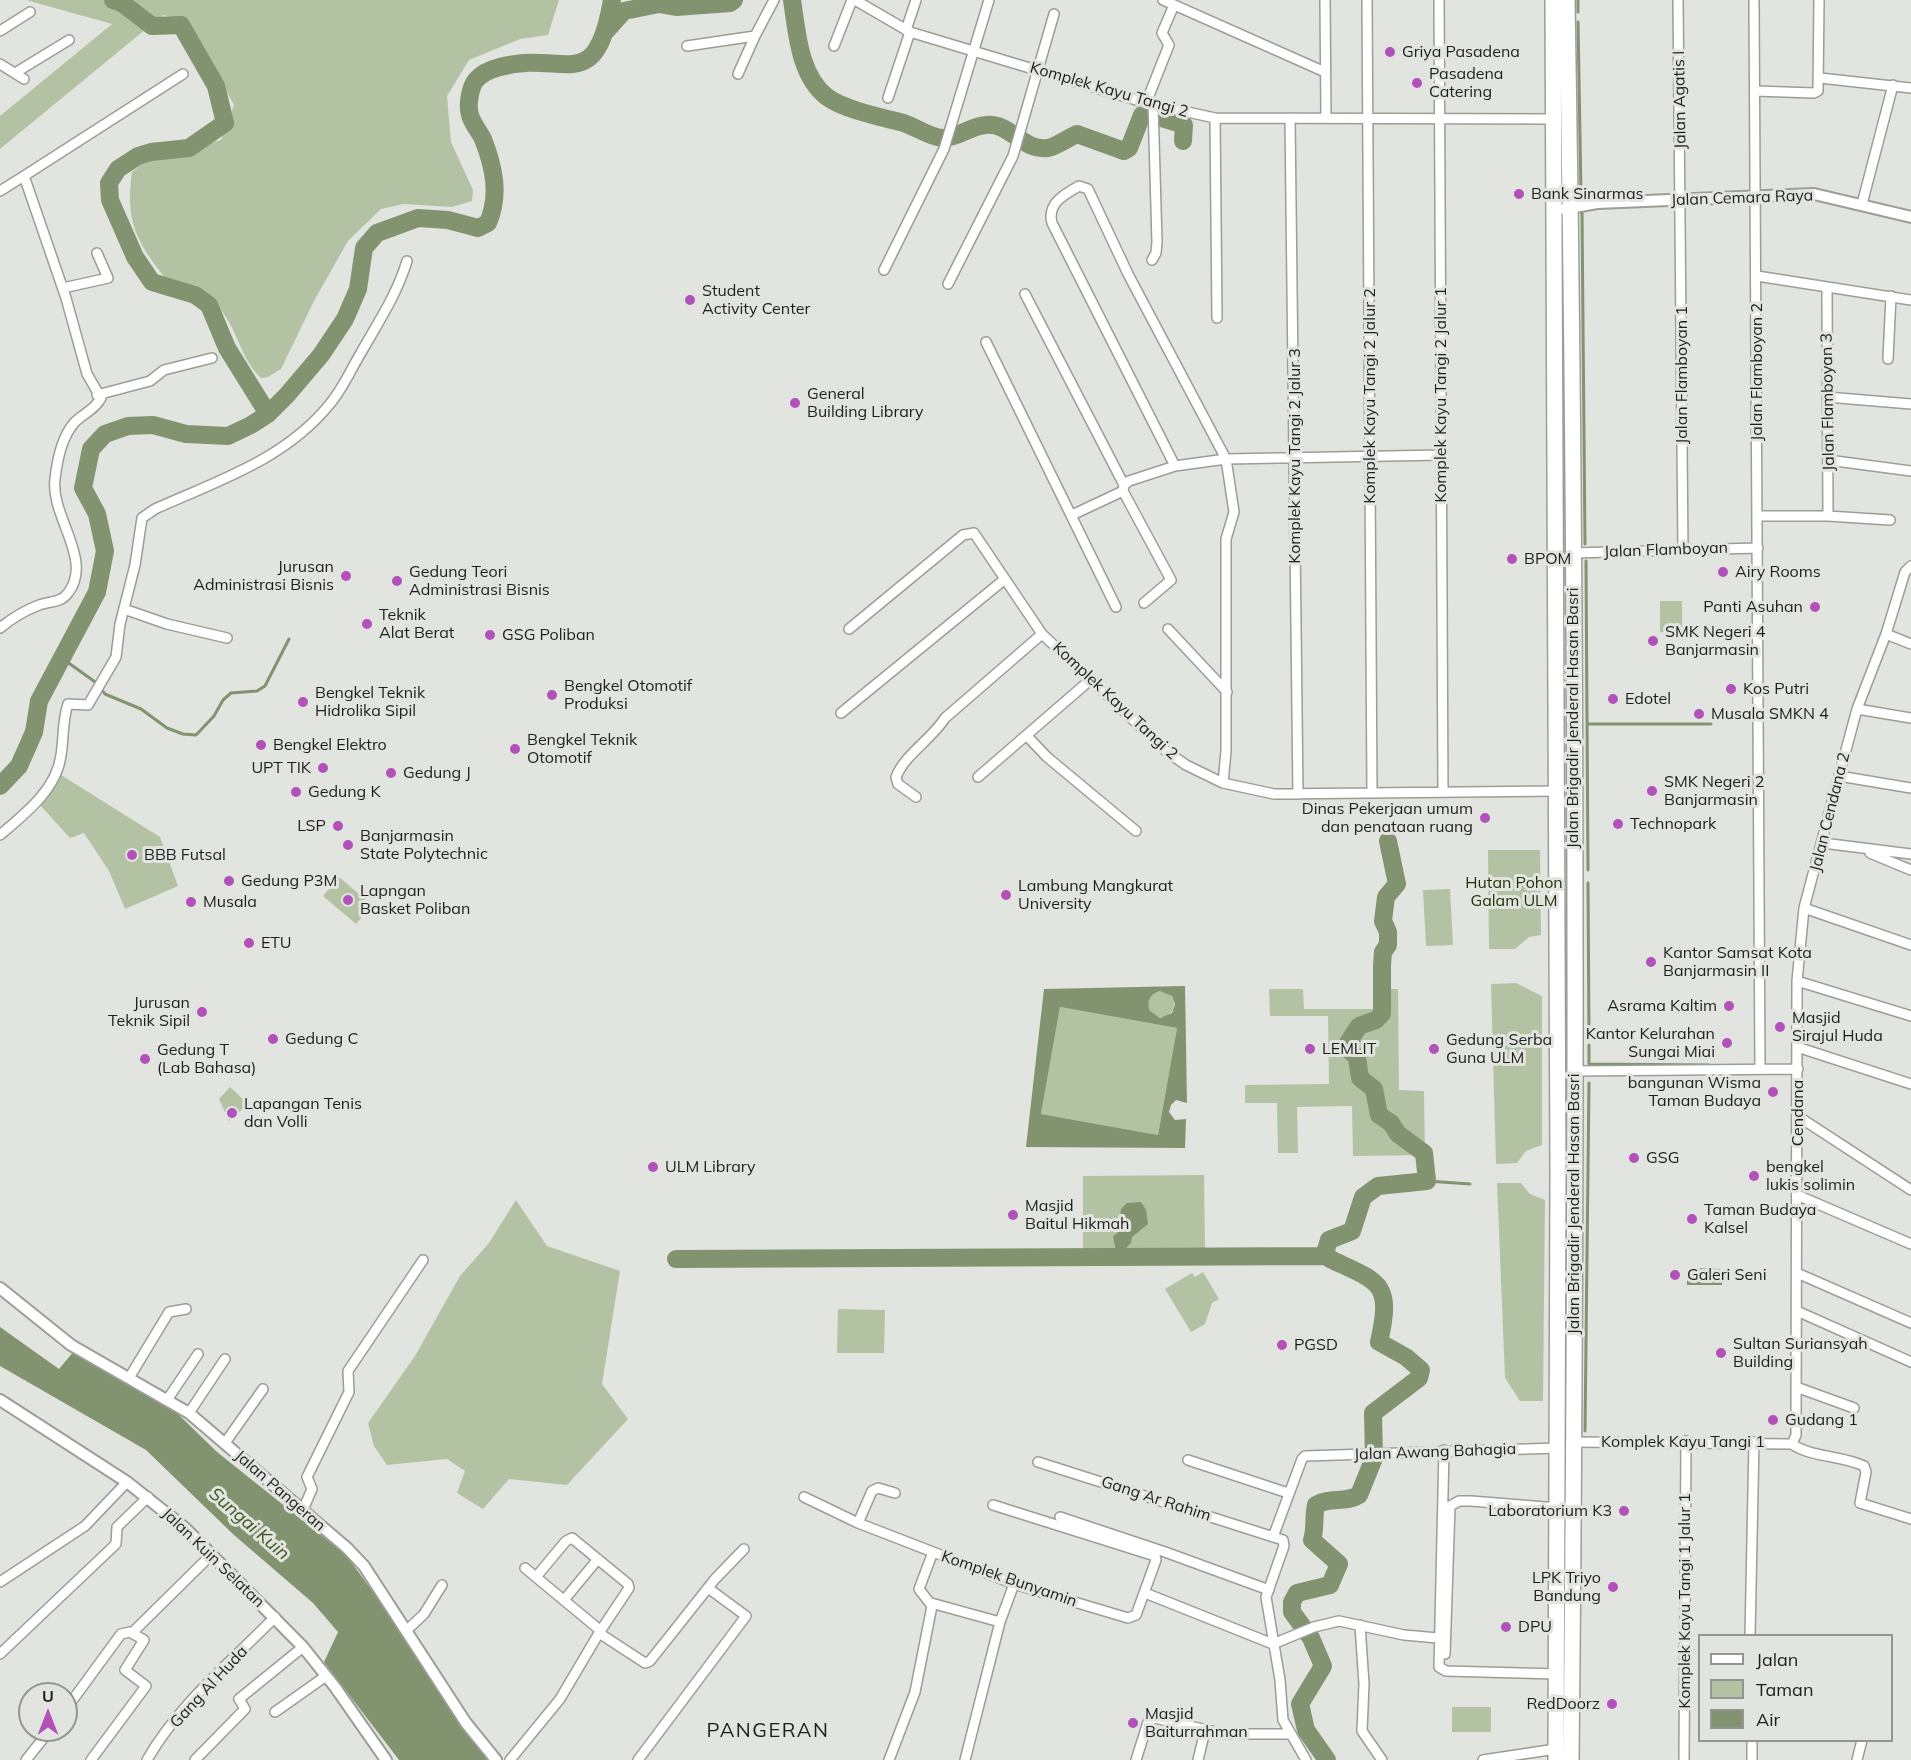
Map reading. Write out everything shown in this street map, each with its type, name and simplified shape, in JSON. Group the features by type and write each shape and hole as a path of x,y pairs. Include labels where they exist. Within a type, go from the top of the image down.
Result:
{"highway":[{"name":"Jalan Brigadir Jenderal Hasan Basri","path":"1553,0 1555,119 1563,209 1573,470 1574,1442 1565,1596 1557,1674 1556,1754"},
{"name":"Jalan Brigadir Jenderal Hasan Basri","path":"1566,0 1556,470 1558,1508 1565,1596 1571,1760"},
{"path":"1556,470 1573,470"},
{"path":"1556,487 1573,487"}],"street":[{"path":"738,74 774,0"},
{"path":"834,46 854,0"},
{"name":"Komplek Kayu Tangi 2","path":"854,0 908,31 1149,104 1215,118 1555,119"},
{"path":"888,98 916,0"},
{"path":"884,270 944,149 989,0"},
{"path":"1163,0 1325,72"},
{"path":"1325,0 1326,118"},
{"name":"Komplek Kayu Tangi 2 Jalur 2","path":"1367,0 1372,792"},
{"name":"Komplek Kayu Tangi 2 Jalur 1","path":"1439,0 1443,790"},
{"name":"Jalan Agatis I","path":"1678,0 1682,201"},
{"path":"1755,91 1815,93 1820,78 1819,0"},
{"name":"Jalan Flamboyan 2","path":"1754,2 1757,196 1760,1069"},
{"path":"1152,260 1156,253 1157,242 1149,104 1169,45 1162,33 1174,5"},
{"path":"0,31 30,12"},
{"path":"948,284 1007,171 1054,15"},
{"path":"687,46 755,36"},
{"path":"15,73 69,40"},
{"path":"0,64 24,79"},
{"path":"0,191 183,74"},
{"path":"1820,78 1911,88"},
{"path":"1862,204 1893,85"},
{"path":"1215,118 1217,318"},
{"name":"Komplek Kayu Tangi 2 Jalur 3","path":"1290,118 1298,794"},
{"path":"0,628 40,604 61,600 73,583 75,549 58,514 54,492 55,477 63,444 74,423 98,404 101,398 97,395 87,374 63,288 24,176"},
{"path":"1175,466 1052,223 1051,207 1079,186 1088,189 1095,201 1128,274 1226,459 1234,512 1226,538 1227,692 1223,783"},
{"name":"Jalan Cemara Raya","path":"1563,209 1598,203 1814,194 1911,217"},
{"name":"Jalan Flamboyan 1","path":"1682,201 1683,550"},
{"path":"63,288 108,278 97,253"},
{"path":"0,835 40,798 58,770 64,715 68,704 88,705 97,694 116,657 144,515 271,457 306,430 329,405 347,379 396,291 407,261"},
{"path":"1757,276 1911,300"},
{"name":"Jalan Flamboyan 3","path":"1827,288 1828,516"},
{"path":"1025,294 1171,580 1144,603"},
{"path":"1888,359 1891,296"},
{"path":"986,342 1116,607"},
{"path":"97,395 150,381 164,370 212,358"},
{"path":"1827,397 1911,404"},
{"path":"1072,516 1148,474 1175,466 1226,459 1442,455"},
{"path":"1828,460 1911,471"},
{"path":"1758,516 1828,516 1890,520"},
{"name":"Komplek Kayu Tangi 2","path":"849,629 963,535 974,533 1042,634 1089,681 1166,751 1186,765 1223,783 1274,794 1443,790 1557,791"},
{"name":"Jalan Flamboyan","path":"1573,553 1758,548"},
{"name":"Jalan Cendana 2","path":"1798,1069 1797,981 1804,908 1857,709 1886,634 1905,572 1911,566"},
{"path":"841,712 1005,579"},
{"path":"124,609 167,624 227,638"},
{"path":"1168,629 1227,692"},
{"path":"916,797 898,784 896,777 901,768 938,729 945,718 1042,634"},
{"path":"1886,634 1911,644"},
{"path":"978,777 1089,681"},
{"path":"1857,709 1911,718"},
{"path":"1027,736 1047,757 1136,831"},
{"path":"1839,776 1911,788"},
{"path":"1823,843 1911,854"},
{"path":"1860,848 1911,870"},
{"path":"1804,908 1911,945"},
{"path":"1797,981 1911,1016"},
{"path":"1797,1047 1911,1084"},
{"path":"1574,1071 1798,1069"},
{"name":"Cendana","path":"1792,1444 1796,1435 1798,1069"},
{"path":"1799,1117 1911,1190"},
{"path":"1797,1195 1911,1244"},
{"path":"302,1512 312,1489 308,1477 349,1392 348,1371 423,1260"},
{"path":"1797,1273 1911,1323"},
{"name":"Jalan Pangeran","path":"0,1288 71,1345 189,1413 302,1512 347,1548 364,1566 466,1723 495,1760"},
{"path":"129,1378 169,1312 186,1309"},
{"path":"1797,1311 1911,1362"},
{"path":"167,1400 198,1354"},
{"path":"189,1413 225,1359"},
{"path":"1796,1387 1854,1408"},
{"path":"225,1443 263,1389"},
{"name":"Jalan Kuin Selatan","path":"0,1400 148,1497 212,1554 303,1647 386,1760"},
{"name":"Komplek Kayu Tangi 1","path":"1574,1442 1686,1441 1792,1444 1804,1451 1833,1456 1864,1466 1866,1472 1860,1503 1911,1519"},
{"name":"Komplek Kayu Tangi 1 Jalur 1","path":"1684,1760 1686,1441"},
{"path":"1750,1634 1754,1442"},
{"name":"Jalan Awang Bahagia","path":"1288,1493 1302,1459 1311,1455 1558,1448"},
{"path":"1444,1450 1439,1666 1446,1671 1557,1674"},
{"path":"1188,1460 1288,1493 1273,1537 1283,1540 1284,1546 1266,1597 1283,1720 1306,1760"},
{"name":"Gang Ar Rahim","path":"1038,1462 1273,1537"},
{"path":"0,1582 85,1526 127,1482"},
{"path":"858,1523 872,1491 878,1488 895,1493"},
{"path":"0,1654 116,1544 117,1527 148,1497"},
{"path":"804,1497 858,1523 933,1552"},
{"path":"1445,1654 1451,1505 1459,1501 1471,1500 1558,1508"},
{"name":"Komplek Bunyamin","path":"889,1760 915,1692 931,1602 919,1591 933,1552 1014,1584 1128,1618 1136,1615 1145,1593 1156,1560 1155,1556 993,1505"},
{"path":"1060,1517 1166,1551 1269,1590"},
{"path":"510,1760 560,1699 629,1586 598,1559 569,1539 536,1577"},
{"path":"525,1568 600,1632 648,1663 708,1588 744,1549"},
{"path":"132,1633 212,1554"},
{"path":"564,1600 598,1559"},
{"path":"965,1760 1000,1622 1014,1584"},
{"path":"406,1630 424,1614 442,1590 442,1585"},
{"path":"638,1760 746,1616 708,1588"},
{"path":"1145,1593 1274,1644 1298,1632 1339,1621 1404,1635 1438,1638"},
{"path":"931,1602 1000,1622"},
{"name":"Gang Al Huda","path":"147,1760 160,1740 194,1699 274,1617"},
{"path":"1360,1625 1364,1684 1362,1731 1382,1760"},
{"path":"78,1693 121,1634 132,1633 144,1640 125,1670 146,1686 91,1760"},
{"path":"195,1760 245,1709 239,1699 303,1647"},
{"path":"275,1712 326,1676"},
{"path":"1136,1760 1151,1719 1205,1731 1243,1735 1291,1734"},
{"path":"1198,1760 1205,1731"},
{"path":"26,1760 40,1742"},
{"path":"1752,1742 1752,1760"},
{"path":"1857,1760 1862,1742"},
{"path":"1483,1760 1556,1754"}],"green space":[{"path":"26,0 559,0 548,35 520,39 469,60 447,96 451,142 473,190 472,201 452,207 403,204 381,209 348,241 315,299 281,369 268,377 261,378 249,363 230,323 216,305 199,291 166,279 140,241 132,217 130,189 132,172 149,159 221,140 234,105 188,21 163,15 0,149 0,116 112,24"},
{"path":"1660,601 1682,601 1682,633 1660,632"},
{"name":"BBB Futsal","path":"61,775 160,837 178,886 125,909 109,871 84,833 70,838 40,805"},
{"name":"Hutan Pohon Galam ULM","path":"1488,850 1540,850 1541,935 1529,937 1515,949 1489,949"},
{"name":"Lapngan Basket Poliban","path":"339,877 372,905 356,924 323,896"},
{"path":"1450,889 1453,945 1426,946 1423,890"},
{"path":"1516,983 1542,996 1542,1145 1526,1151 1517,1163 1496,1164 1491,984"},
{"path":"1269,989 1303,989 1304,1009 1374,1009 1374,989 1398,989 1399,1090 1424,1091 1425,1155 1353,1156 1352,1106 1297,1107 1298,1153 1278,1153 1277,1103 1245,1103 1245,1085 1329,1084 1328,1016 1270,1016"},
{"path":"1161,991 1171,994 1174,1004 1171,1014 1161,1017 1151,1014 1148,1004 1151,994"},
{"path":"1060,1007 1177,1028 1158,1135 1041,1114"},
{"name":"Lapangan Tenis dan Volli","path":"230,1087 248,1104 229,1121 219,1099"},
{"path":"1204,1175 1205,1250 1083,1253 1083,1176"},
{"path":"1497,1183 1521,1183 1530,1194 1545,1200 1543,1401 1520,1401 1505,1378"},
{"path":"516,1200 547,1246 620,1271 602,1384 628,1419 567,1485 509,1479 483,1509 457,1493 465,1471 447,1459 387,1465 374,1446 368,1423 415,1356 460,1276 489,1243"},
{"path":"1203,1272 1219,1299 1212,1303 1205,1324 1191,1332 1165,1289 1192,1273 1195,1277"},
{"path":"838,1309 885,1310 884,1353 837,1353"},
{"path":"1452,1707 1491,1707 1491,1732 1452,1732"}],"water":[{"path":"1185,986 1187,1103 1176,1100 1169,1112 1175,1120 1186,1119 1185,1148 1026,1147 1044,989","holes":["1160,991 1172,996 1175,1004 1172,1013 1160,1018 1150,1011 1148,1004 1151,996","1060,1007 1177,1028 1158,1135 1041,1114"]},
{"path":"1141,1202 1146,1210 1148,1224 1132,1237 1131,1243 1122,1252 1116,1252 1113,1236 1123,1229 1120,1220 1121,1209 1127,1203"},
{"path":"1687,1268 1722,1269 1722,1285 1687,1285"},
{"name":"Sungai Kuin","path":"0,1327 59,1369 74,1351 178,1414 217,1452 346,1555 409,1641 487,1760 399,1760 324,1662 338,1632 313,1603 234,1535 146,1450 0,1366"}],"waterway":[{"path":"113,0 122,3 152,26 181,25 216,86 225,123 189,148 151,152 138,156 118,169 109,183 110,200 135,257 152,282 195,295 209,305 227,348 268,414"},
{"path":"0,786 19,766 34,732 39,701 97,592 105,551 97,514 83,488 91,449 105,434 128,426 153,425 186,434 228,436 268,414 321,355 345,319 358,289 364,248 377,233 418,218 448,220 478,228 488,223 495,192 493,170 487,150 469,111 471,92 476,80 481,75 500,67 522,63 574,64 586,60 596,50 605,31 612,0"},
{"path":"606,31 624,11 659,4 676,7 730,3 734,0"},
{"path":"792,0 801,52 810,77 827,97 852,109 905,124 942,138 954,136 975,127 995,125 1031,146 1039,148 1051,147 1077,134 1124,151 1129,148 1142,115 1145,113 1184,125 1183,141"},
{"path":"1578,0 1578,12"},
{"path":"1578,22 1581,195"},
{"path":"1582,213 1585,544"},
{"path":"1586,561 1588,870"},
{"path":"63,659 98,684 105,694 141,709 167,728 183,734 196,735 231,693 257,691 265,686 289,639"},
{"path":"1588,724 1711,724"},
{"path":"1327,1760 1306,1730 1300,1704 1323,1666 1311,1638 1292,1612 1292,1602 1297,1593 1330,1585 1339,1564 1312,1540 1316,1505 1359,1495 1374,1458 1373,1413 1419,1378 1421,1370 1406,1357 1379,1342 1384,1307 1383,1295 1378,1287 1360,1273 1330,1259 1325,1253 1329,1240 1352,1231 1363,1197 1378,1186 1427,1181 1424,1153 1398,1134 1391,1123 1379,1115 1374,1089 1360,1078 1357,1057 1350,1051 1348,1043 1359,1026 1376,1020 1382,1014 1383,952 1388,945 1388,932 1383,921 1386,897 1397,884 1388,841"},
{"path":"1588,883 1589,1035"},
{"path":"1589,1045 1589,1064 1709,1065"},
{"path":"1585,1431 1589,1083"},
{"path":"1427,1181 1470,1184"},
{"path":"676,1259 1327,1256"}],"place":[{"name":"Griya Pasadena","path":"1390,52"},
{"name":"Pasadena Catering","path":"1417,83"},
{"name":"Bank Sinarmas","path":"1519,194"},
{"name":"Student Activity Center","path":"690,300"},
{"name":"General Building Library","path":"795,403"},
{"name":"BPOM","path":"1512,559"},
{"name":"Airy Rooms","path":"1723,572"},
{"name":"Jurusan Administrasi Bisnis","path":"346,576"},
{"name":"Gedung Teori Administrasi Bisnis","path":"397,581"},
{"name":"Panti Asuhan","path":"1815,607"},
{"name":"Teknik Alat Berat","path":"367,624"},
{"name":"GSG Poliban","path":"490,635"},
{"name":"SMK Negeri 4 Banjarmasin","path":"1653,641"},
{"name":"Kos Putri","path":"1731,689"},
{"name":"Bengkel Otomotif Produksi","path":"552,695"},
{"name":"Edotel","path":"1613,699"},
{"name":"Bengkel Teknik Hidrolika Sipil","path":"303,702"},
{"name":"Musala SMKN 4","path":"1699,714"},
{"name":"Bengkel Elektro","path":"261,745"},
{"name":"Bengkel Teknik Otomotif","path":"515,749"},
{"name":"UPT TIK","path":"323,768"},
{"name":"Gedung J","path":"391,773"},
{"name":"SMK Negeri 2 Banjarmasin","path":"1652,791"},
{"name":"Gedung K","path":"296,792"},
{"name":"Dinas Pekerjaan umum dan penataan ruang","path":"1485,818"},
{"name":"Technopark","path":"1618,824"},
{"name":"LSP","path":"338,826"},
{"name":"Banjarmasin State Polytechnic","path":"348,845"},
{"name":"BBB Futsal","path":"132,855"},
{"name":"Gedung P3M","path":"229,881"},
{"name":"Lambung Mangkurat University","path":"1006,895"},
{"name":"Lapngan Basket Poliban","path":"348,900"},
{"name":"Musala","path":"191,902"},
{"name":"ETU","path":"249,943"},
{"name":"Kantor Samsat Kota Banjarmasin II","path":"1651,962"},
{"name":"Asrama Kaltim","path":"1729,1006"},
{"name":"Jurusan Teknik Sipil","path":"202,1012"},
{"name":"Masjid Sirajul Huda","path":"1780,1027"},
{"name":"Gedung C","path":"273,1039"},
{"name":"Kantor Kelurahan Sungai Miai","path":"1727,1043"},
{"name":"LEMLIT","path":"1310,1049"},
{"name":"Gedung Serba Guna ULM","path":"1434,1049"},
{"name":"Gedung T (Lab Bahasa)","path":"145,1059"},
{"name":"bangunan Wisma Taman Budaya","path":"1773,1092"},
{"name":"Lapangan Tenis dan Volli","path":"232,1113"},
{"name":"GSG","path":"1634,1158"},
{"name":"ULM Library","path":"653,1167"},
{"name":"bengkel lukis solimin","path":"1754,1176"},
{"name":"Masjid Baitul Hikmah","path":"1013,1215"},
{"name":"Taman Budaya Kalsel","path":"1692,1219"},
{"name":"Galeri Seni","path":"1675,1275"},
{"name":"PGSD","path":"1282,1345"},
{"name":"Sultan Suriansyah Building","path":"1721,1353"},
{"name":"Gudang 1","path":"1773,1420"},
{"name":"Laboratorium K3","path":"1624,1511"},
{"name":"LPK Triyo Bandung","path":"1613,1587"},
{"name":"DPU","path":"1506,1627"},
{"name":"RedDoorz","path":"1612,1704"},
{"name":"Masjid Baiturrahman","path":"1133,1723"}],"district":[{"name":"PANGERAN","path":"768,1731"}]}
